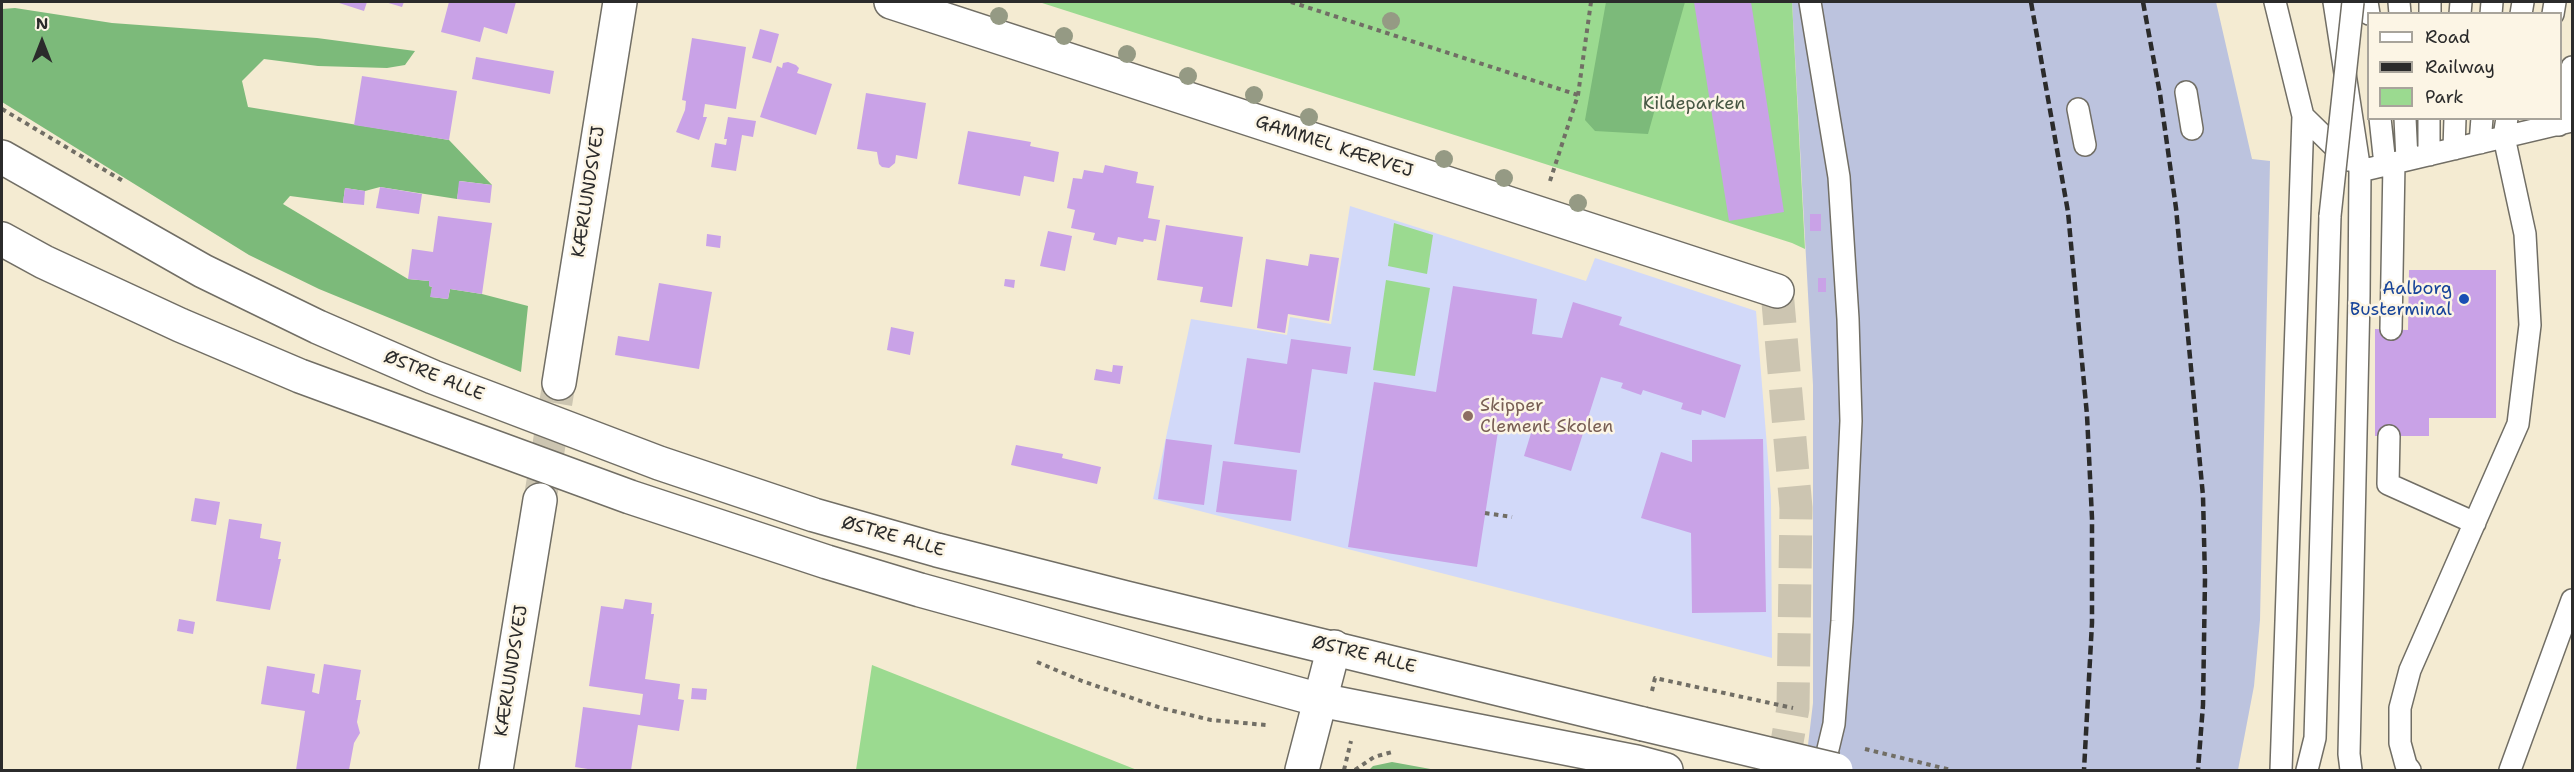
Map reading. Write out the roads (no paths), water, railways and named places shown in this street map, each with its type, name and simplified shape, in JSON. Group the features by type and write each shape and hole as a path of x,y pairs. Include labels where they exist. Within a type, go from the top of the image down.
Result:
{"street":[{"name":"KÆRLUNDSVEJ","path":"559,383 620,2"},
{"name":"GAMMEL KÆRVEJ","path":"891,2 1778,291"},
{"name":"ØSTRE ALLE","path":"2,157 193,266 318,327 433,377 659,463 814,515 938,550 1836,771"},
{"path":"2,239 44,262 180,325 300,375 630,497 920,590 1320,700 1651,766"},
{"name":"KÆRLUNDSVEJ","path":"496,771 540,500"},
{"path":"1302,771 1334,647"}],"lane":[{"path":"1810,2 1839,177 1848,319 1851,421 1842,621 1834,724 1823,771"},
{"path":"2275,2 2303,116 2281,771"},
{"path":"2334,2 2360,171 2351,771"},
{"path":"2307,771 2315,738 2330,216 2353,2"},
{"path":"2360,171 2480,143 2505,128 2566,123 2572,67"},
{"path":"2186,92 2192,129"},
{"path":"2078,109 2085,145"},
{"path":"2303,116 2360,171"},
{"path":"2381,120 2395,163"},
{"path":"2391,329 2395,163 2405,120"},
{"path":"2429,120 2429,155"},
{"path":"2454,149 2456,120"},
{"path":"2480,143 2482,120"},
{"path":"2410,771 2406,765 2400,742 2400,708 2410,670 2518,424 2529,326 2524,234 2505,128"},
{"path":"2389,436 2388,484 2475,523"},
{"path":"2510,771 2572,600"},
{"path":"2315,738 2323,771"}],"tunnel":[{"path":"1777,291 1796,508 1793,708 1782,770"},
{"path":"540,500 559,383"}],"railway":[{"path":"2031,2 2068,212 2087,415 2092,518 2092,623 2084,770"},
{"path":"2143,2 2160,94 2176,208 2203,496 2205,579 2203,705 2198,770"}],"place":[{"name":"Aalborg Busterminal","path":"2464,299"},
{"name":"Skipper Clement Skolen","path":"1468,416"}],"park label":[{"name":"Kildeparken","path":"1694,104"}]}
